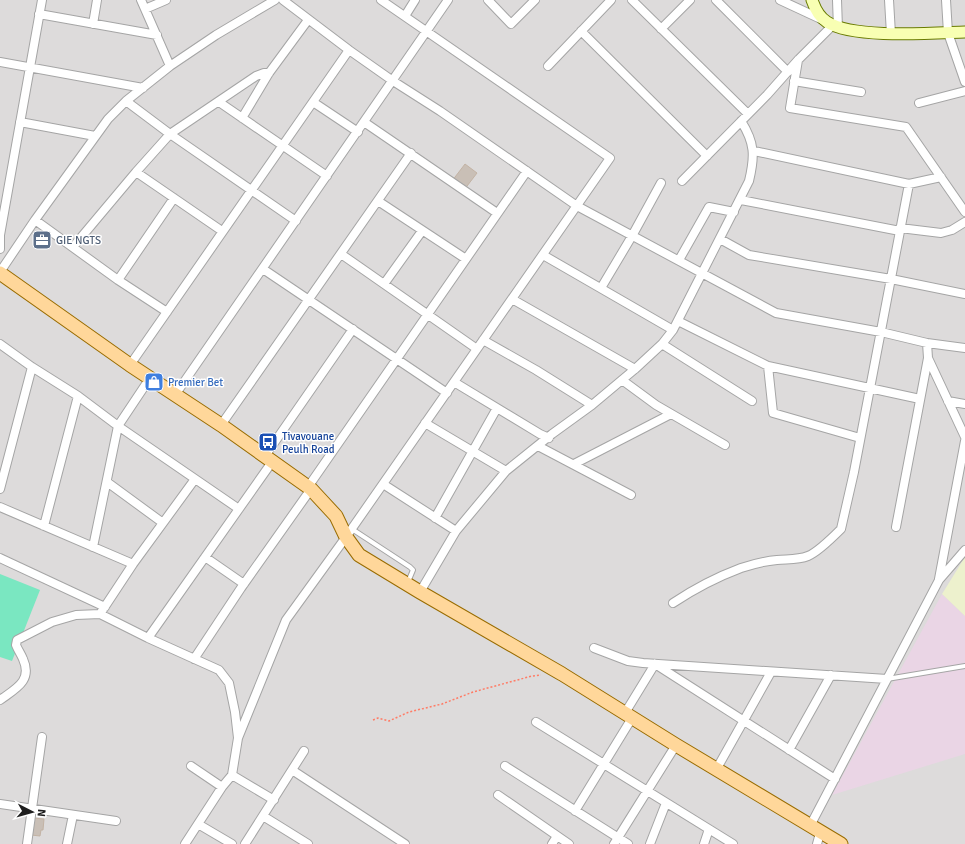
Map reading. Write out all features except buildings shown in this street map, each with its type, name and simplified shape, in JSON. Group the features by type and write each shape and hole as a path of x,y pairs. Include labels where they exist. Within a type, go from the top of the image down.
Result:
{"main road":[{"path":"0,273 130,365 221,425 309,488 336,516 349,533 359,555 562,674 816,834 841,844"}],"street":[{"path":"0,249 0,235 42,0"},
{"path":"93,24 97,0"},
{"path":"141,0 170,66"},
{"path":"145,9 166,0"},
{"path":"0,273 34,220 108,119 126,101 170,66 216,35 275,0"},
{"path":"283,0 308,20 393,81 527,170 577,206 776,313 880,332 927,343 965,348"},
{"path":"185,844 222,787 232,775 238,738 286,620 349,533 610,158 381,0"},
{"path":"405,16 415,0"},
{"path":"175,395 448,0"},
{"path":"488,0 511,24 535,0"},
{"path":"548,66 612,0"},
{"path":"661,29 690,0"},
{"path":"716,0 788,72"},
{"path":"780,0 848,31 891,34 965,32"},
{"path":"812,0 821,17 833,25"},
{"path":"682,181 833,25 837,0"},
{"path":"889,0 891,34"},
{"path":"946,0 948,33 965,82"},
{"path":"634,1 748,114"},
{"path":"39,14 157,35"},
{"path":"242,118 269,73 308,20"},
{"path":"582,31 707,156"},
{"path":"130,365 349,50"},
{"path":"798,60 790,108 906,127 965,212"},
{"path":"0,62 143,88"},
{"path":"73,248 136,172 170,134 256,76 269,73"},
{"path":"794,81 861,92"},
{"path":"919,103 965,91"},
{"path":"126,101 170,134 296,221"},
{"path":"219,102 327,176"},
{"path":"313,102 358,132"},
{"path":"420,592 456,531 506,471 635,370 662,344 673,330 741,200 749,181 754,151 748,132 741,121"},
{"path":"20,122 96,136"},
{"path":"364,122 496,213"},
{"path":"754,151 909,184 941,177"},
{"path":"221,425 411,153"},
{"path":"194,659 496,213 527,170"},
{"path":"136,172 222,231"},
{"path":"600,288 632,236 661,183"},
{"path":"672,603 696,589 741,568 767,561 794,559 809,555 836,535 841,529 909,184"},
{"path":"118,280 174,198"},
{"path":"741,200 900,230 941,233 952,230 965,222"},
{"path":"378,201 422,231 466,258"},
{"path":"679,260 709,207 734,212"},
{"path":"34,220 166,312"},
{"path":"384,284 422,231"},
{"path":"720,239 749,255 891,279 965,294"},
{"path":"341,254 477,349"},
{"path":"542,255 673,330"},
{"path":"263,269 447,392"},
{"path":"512,299 635,370"},
{"path":"678,321 768,366 920,399"},
{"path":"148,638 239,509 268,459 353,329"},
{"path":"483,340 536,370 592,405"},
{"path":"896,527 928,358 927,343"},
{"path":"0,344 32,367 78,396 118,426 239,509"},
{"path":"662,344 752,400"},
{"path":"928,358 965,437"},
{"path":"768,366 773,412 860,438"},
{"path":"0,489 32,367"},
{"path":"93,547 118,426 150,378"},
{"path":"622,380 671,414 725,445"},
{"path":"454,382 549,438"},
{"path":"44,526 78,396"},
{"path":"948,401 965,404"},
{"path":"434,518 497,408"},
{"path":"574,464 671,414"},
{"path":"425,423 506,471"},
{"path":"939,580 965,441"},
{"path":"538,446 631,496"},
{"path":"0,700 22,683 25,675 26,668 23,658 16,645 17,640 52,622 76,615 102,610 133,564 195,479"},
{"path":"107,482 163,523"},
{"path":"383,484 456,531"},
{"path":"0,507 133,564"},
{"path":"816,834 835,779 887,679 939,580 965,550"},
{"path":"205,557 244,584"},
{"path":"0,558 102,610 148,638 219,670 230,683 238,738"},
{"path":"594,648 628,661 655,664 887,679"},
{"path":"655,664 835,779"},
{"path":"575,811 604,764 655,664"},
{"path":"716,770 771,672"},
{"path":"789,750 831,676"},
{"path":"536,722 733,844"},
{"path":"27,844 42,737"},
{"path":"616,841 676,746"},
{"path":"245,844 304,750"},
{"path":"191,766 222,787"},
{"path":"505,766 575,811 616,841 628,844"},
{"path":"292,770 405,844"},
{"path":"232,775 274,800"},
{"path":"498,795 569,844"},
{"path":"650,844 666,803"},
{"path":"0,804 116,821"},
{"path":"67,844 72,815"},
{"path":"263,816 308,844"},
{"path":"198,824 232,844"},
{"path":"704,844 709,830"},
{"path":"552,844 558,836"}],"lane":[{"path":"349,533 410,567 413,570 407,584"},
{"path":"887,679 965,666"}],"path":[{"path":"373,720 378,718 390,721 408,712 442,704 472,692 532,676 545,675"}],"shaded area":[{"path":"0,0 965,0 965,844 0,844"},
{"path":"942,594 965,616 965,754 832,795"}],"green space":[{"path":"965,557 965,616 942,594"},
{"path":"0,574 40,590 12,661 0,657"}],"place":[{"name":"GIE NGTS","path":"42,240"},
{"name":"Premier Bet","path":"154,382"},
{"name":"Tivavouane Peulh Road","path":"268,442"}]}
